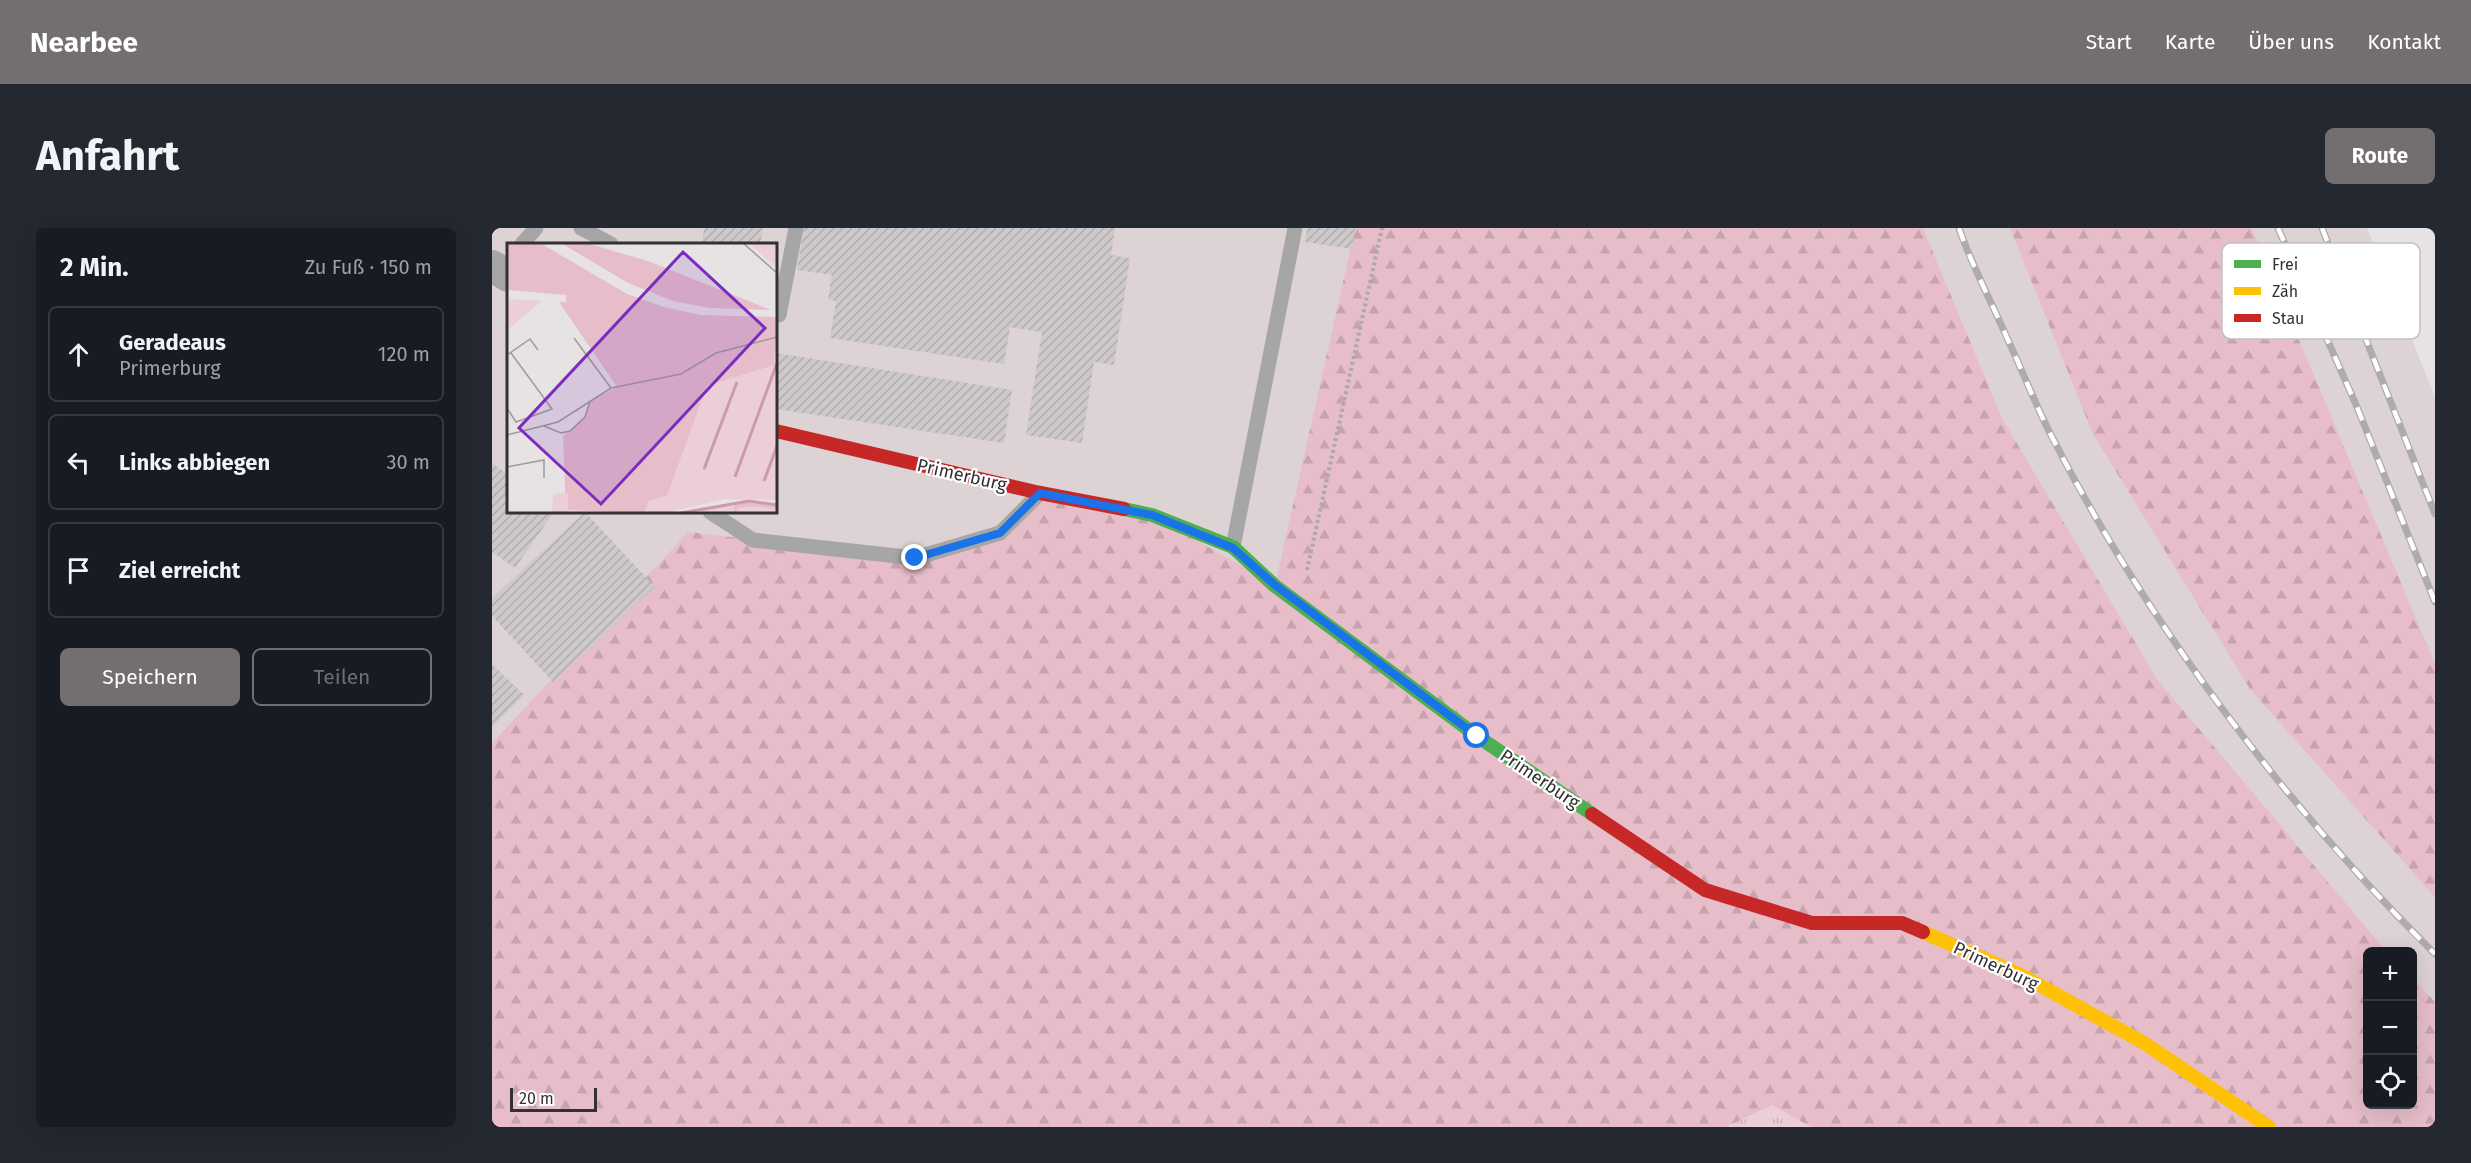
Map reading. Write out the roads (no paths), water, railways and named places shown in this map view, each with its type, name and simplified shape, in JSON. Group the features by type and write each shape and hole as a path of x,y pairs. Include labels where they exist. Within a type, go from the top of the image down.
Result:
{"street":[{"name":"Primerburg","path":"777,431 1040,493 1152,515 1233,548 1300,604 1477,736 1705,890 1812,923 1902,923 2023,976 2144,1043 2269,1127"}],"lane":[{"path":"523,243 536,228"},
{"path":"581,228 609,243"},
{"path":"777,315 779,315 796,228"},
{"path":"1233,548 1295,228"},
{"path":"712,513 753,540 915,558 1000,533 1040,493"}],"railway":[{"path":"1959,228 2049,431 2086,501 2173,640 2221,708 2325,837 2435,954"},
{"path":"2278,228 2285,243"},
{"path":"2322,228 2328,243"},
{"path":"2327,339 2357,407 2435,602"},
{"path":"2366,339 2435,514"}]}
